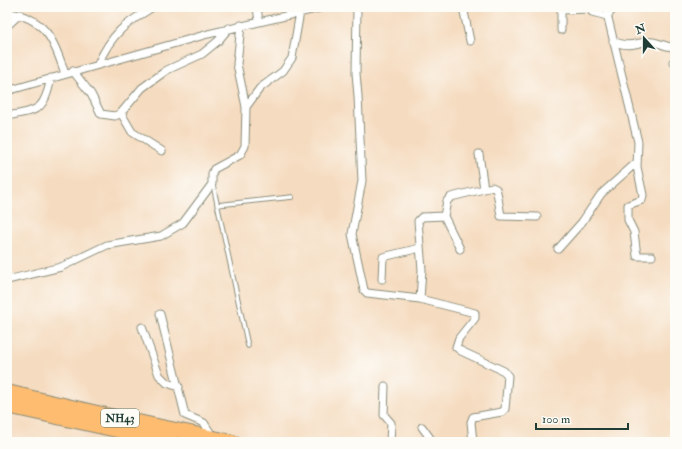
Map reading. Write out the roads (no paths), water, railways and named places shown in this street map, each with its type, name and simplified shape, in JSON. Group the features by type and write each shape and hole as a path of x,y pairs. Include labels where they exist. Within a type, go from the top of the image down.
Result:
{"highway":[{"name":"NH43","path":"7,392 233,442"},
{"name":"NH43","path":"7,406 163,441"}],"street":[{"path":"98,64 106,46 113,36 125,25 153,7"},
{"path":"257,7 259,22"},
{"path":"7,91 73,71 229,28 324,7"},
{"path":"356,7 356,73 362,181 353,227 353,241 364,290 367,293 420,299 475,313 475,318 459,338 456,347 507,373 505,409 502,412 473,417 471,422 473,442"},
{"path":"463,7 470,41"},
{"path":"607,16 615,7"},
{"path":"662,7 673,7"},
{"path":"561,30 561,10 590,8 592,12 607,16"},
{"path":"246,107 260,88 283,71 292,58 300,12"},
{"path":"7,13 20,14 37,24 51,38 56,46 65,74"},
{"path":"7,26 20,14"},
{"path":"607,16 638,142 636,163 643,198 628,205 628,220 634,232 637,256 652,256"},
{"path":"7,280 65,266 107,245 161,236 183,223 212,184 212,174 214,169 240,155 244,150 247,131 246,107 237,64 241,25"},
{"path":"73,71 91,94 101,114 115,116 121,113 142,88 167,70 202,54 218,41 229,28"},
{"path":"613,41 627,46 652,42 668,47 675,47"},
{"path":"7,116 37,109 41,106 47,97 51,78"},
{"path":"121,113 132,132 162,151"},
{"path":"478,154 484,189"},
{"path":"558,249 582,222 595,201 636,163"},
{"path":"460,249 444,216 448,199 492,187 496,189 503,217 537,217"},
{"path":"420,299 422,270 418,220 422,218 444,216"},
{"path":"382,279 383,257 420,248"},
{"path":"160,314 185,415 204,423 213,437"},
{"path":"142,327 159,375 167,382 179,387"},
{"path":"385,386 384,415 391,423 390,442"},
{"path":"422,427 434,442"}],"lane":[{"path":"212,184 248,346"},
{"path":"217,205 292,197"}]}
